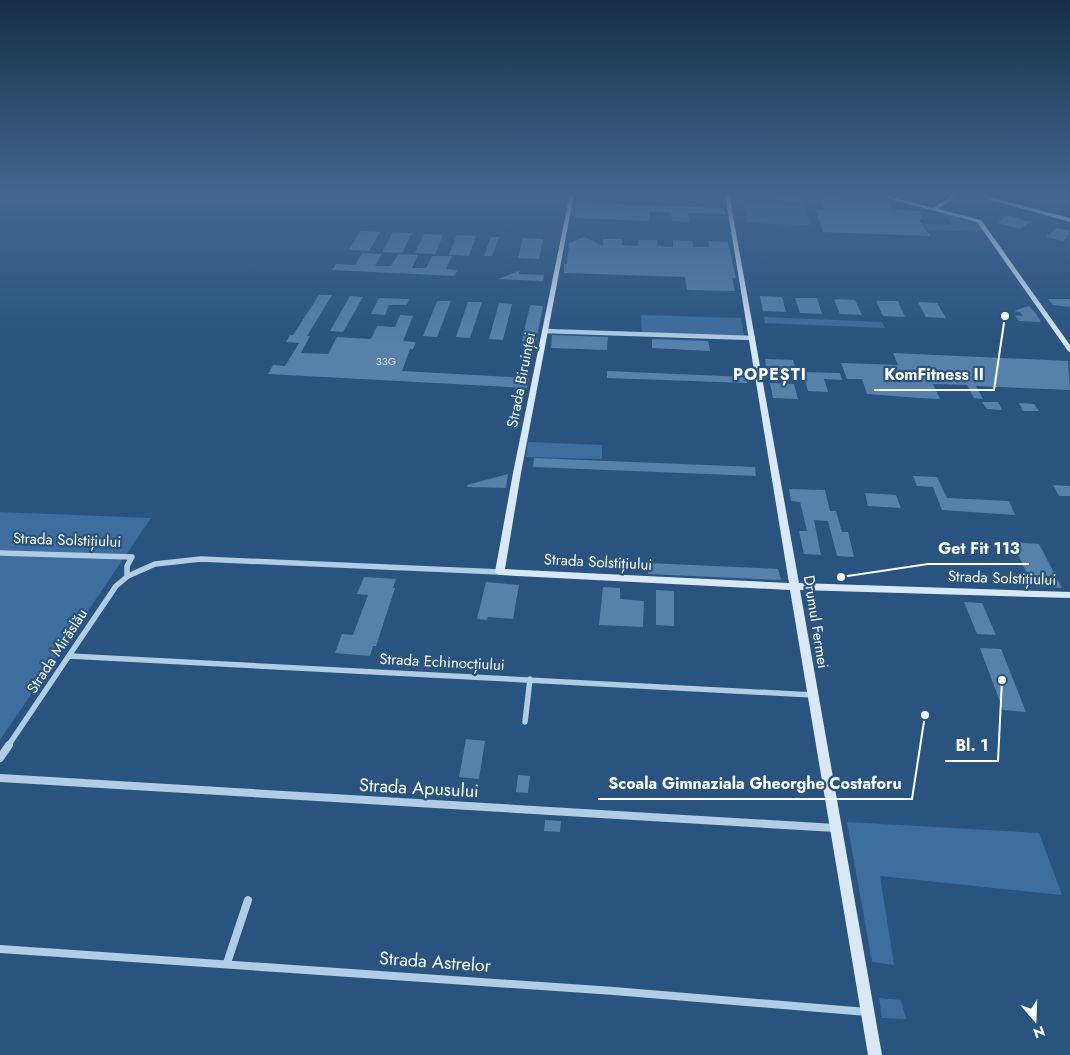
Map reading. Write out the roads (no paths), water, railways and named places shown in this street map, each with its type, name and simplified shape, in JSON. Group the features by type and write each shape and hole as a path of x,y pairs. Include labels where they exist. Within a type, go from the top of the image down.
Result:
{"street":[{"name":"Strada Biruinței","path":"500,572 517,473 564,243"},
{"name":"Drumul Fermei","path":"737,243 874,1055"},
{"path":"995,243 1070,350"},
{"path":"545,331 753,338"},
{"name":"Strada Solstițiului","path":"0,553 132,557"},
{"name":"Strada Mirăslău","path":"0,758 106,600 127,575 127,566 132,557"},
{"name":"Strada Solstițiului","path":"127,575 143,567 207,559 796,586 1070,595"},
{"name":"Strada Echinocțiului","path":"69,656 813,695"},
{"path":"525,722 530,679"},
{"name":"Strada Apusului","path":"0,778 835,828"},
{"path":"227,963 248,900"},
{"name":"Strada Astrelor","path":"0,950 227,963 614,990 867,1012"}],"place":[{"name":"KomFitness II","path":"1005,316"},
{"name":"Get Fit 113","path":"841,577"},
{"name":"Bl. 1","path":"1002,680"},
{"name":"Scoala Gimnaziala Gheorghe Costaforu","path":"925,715"}],"district":[{"name":"POPEȘTI","path":"770,374"}]}
